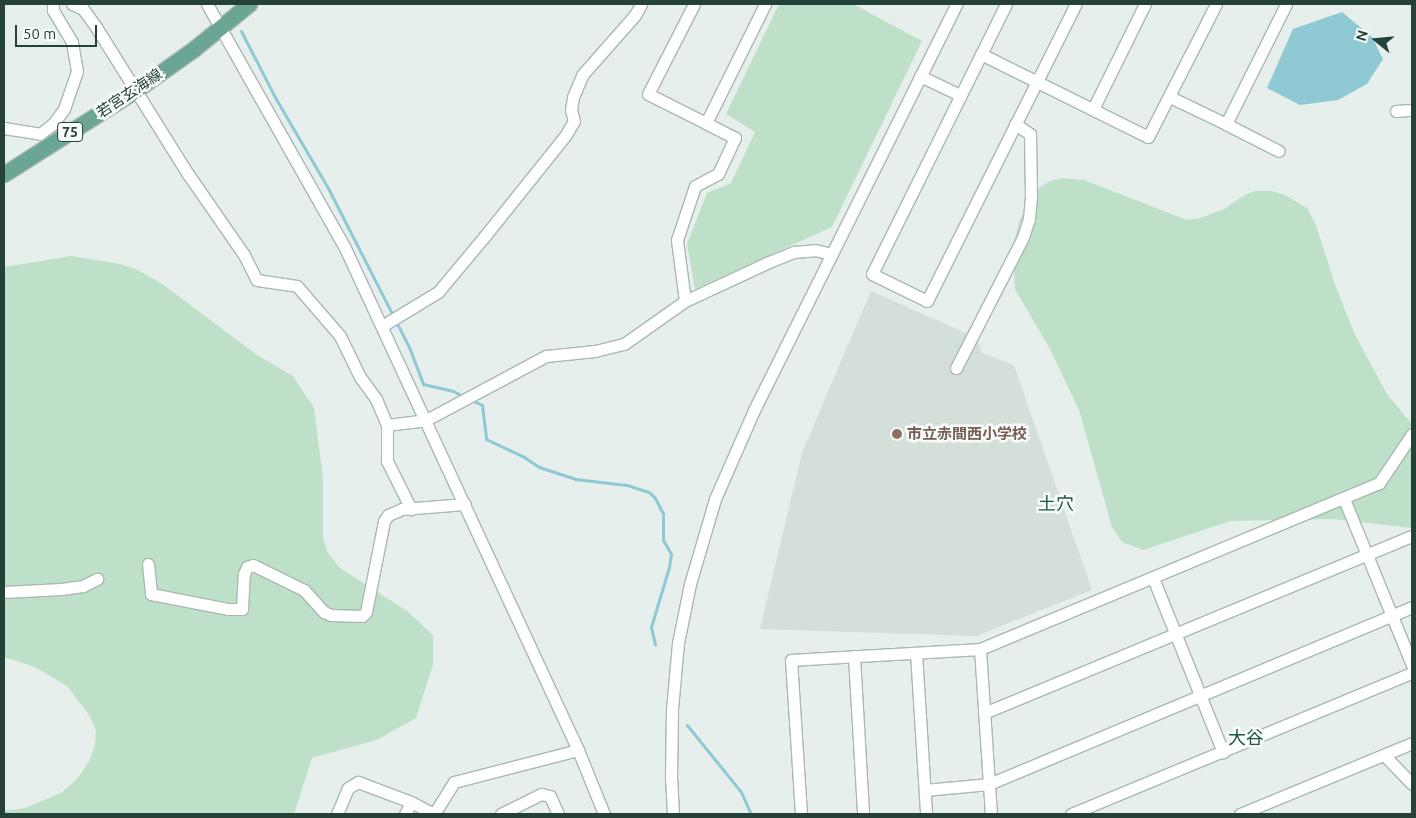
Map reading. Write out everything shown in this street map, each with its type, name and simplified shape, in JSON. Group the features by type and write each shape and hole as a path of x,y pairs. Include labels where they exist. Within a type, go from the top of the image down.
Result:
{"main road":[{"name":"若宮玄海線","path":"4,174 136,90 249,4"}],"street":[{"path":"4,128 40,134 53,124 64,109 77,72 72,42 53,10 52,4"},
{"path":"72,4 83,8 188,174 244,255 257,280 266,283 289,283 301,290 340,336 360,377 376,399 387,425 387,461 411,509"},
{"path":"207,4 345,248 578,750 604,814"},
{"path":"382,326 438,292 565,136 574,121 571,110 573,97 583,74 635,15 641,4"},
{"path":"684,301 677,240 695,186 718,174 735,138 648,94 694,4"},
{"path":"706,123 766,4"},
{"path":"673,814 671,744 675,671 690,584 705,529 737,445 956,4"},
{"path":"1006,4 872,274 927,301 1076,4"},
{"path":"1093,110 1145,4"},
{"path":"981,54 1148,137 1216,4"},
{"path":"1226,124 1286,4"},
{"path":"920,76 960,95"},
{"path":"1170,97 1279,151"},
{"path":"1396,111 1412,110"},
{"path":"956,368 1023,236 1029,219 1031,196 1030,134 1015,124"},
{"path":"387,425 426,420 546,356 595,351 624,344 684,301 794,252 815,250 831,254"},
{"path":"801,814 791,660 980,649 1379,483 1412,434"},
{"path":"1344,499 1412,665"},
{"path":"148,564 151,594 228,609 242,609 244,574 246,567 253,565 304,590 324,612 331,615 362,616 366,612 384,521 388,515 395,511 464,504"},
{"path":"984,712 1412,536"},
{"path":"1153,578 1223,752"},
{"path":"4,592 83,586 97,579"},
{"path":"925,790 989,784 1412,607"},
{"path":"980,649 991,814"},
{"path":"916,653 926,814"},
{"path":"854,656 863,814"},
{"path":"1072,814 1412,673"},
{"path":"1240,814 1412,743"},
{"path":"336,814 348,788 358,782 411,802 434,814 454,782 578,750"},
{"path":"1384,755 1412,784"},
{"path":"501,814 541,794 550,796 558,814"},
{"path":"405,814 411,802"}],"shaded area":[{"path":"871,291 977,338 982,353 1014,365 1092,590 976,636 760,629 802,453"}],"green space":[{"path":"779,4 853,4 922,41 832,227 695,289 687,244 707,193 731,183 755,132 726,114"},
{"path":"1062,178 1084,180 1187,220 1200,218 1224,209 1243,196 1255,191 1272,191 1285,195 1307,208 1316,225 1334,282 1355,335 1387,394 1412,424 1412,528 1333,519 1230,521 1143,550 1122,542 1112,527 1079,410 1050,349 1015,289 1013,245 1020,219 1037,189 1050,181"},
{"path":"71,256 120,264 136,269 161,283 257,355 293,376 314,408 323,478 323,538 328,553 340,568 407,611 433,635 433,665 416,718 379,739 312,758 294,814 4,814 4,811 25,808 61,793 77,779 89,762 95,745 96,730 89,715 67,686 35,667 4,657 4,267"}],"water":[{"path":"1342,12 1372,37 1383,59 1367,84 1338,100 1300,105 1267,88 1293,29"}],"waterway":[{"path":"241,31 276,99 328,188 409,347 423,384 453,391 463,396"},
{"path":"471,400 482,405 486,439 524,457 539,467 575,479 627,485 649,492 655,498 663,514 663,540 671,554 669,567 651,627 655,645"},
{"path":"687,725 741,792 751,814"}],"place":[{"name":"市立赤間西小学校","path":"897,434"}],"district":[{"name":"土穴","path":"1056,503"},
{"name":"大谷","path":"1246,737"}]}
